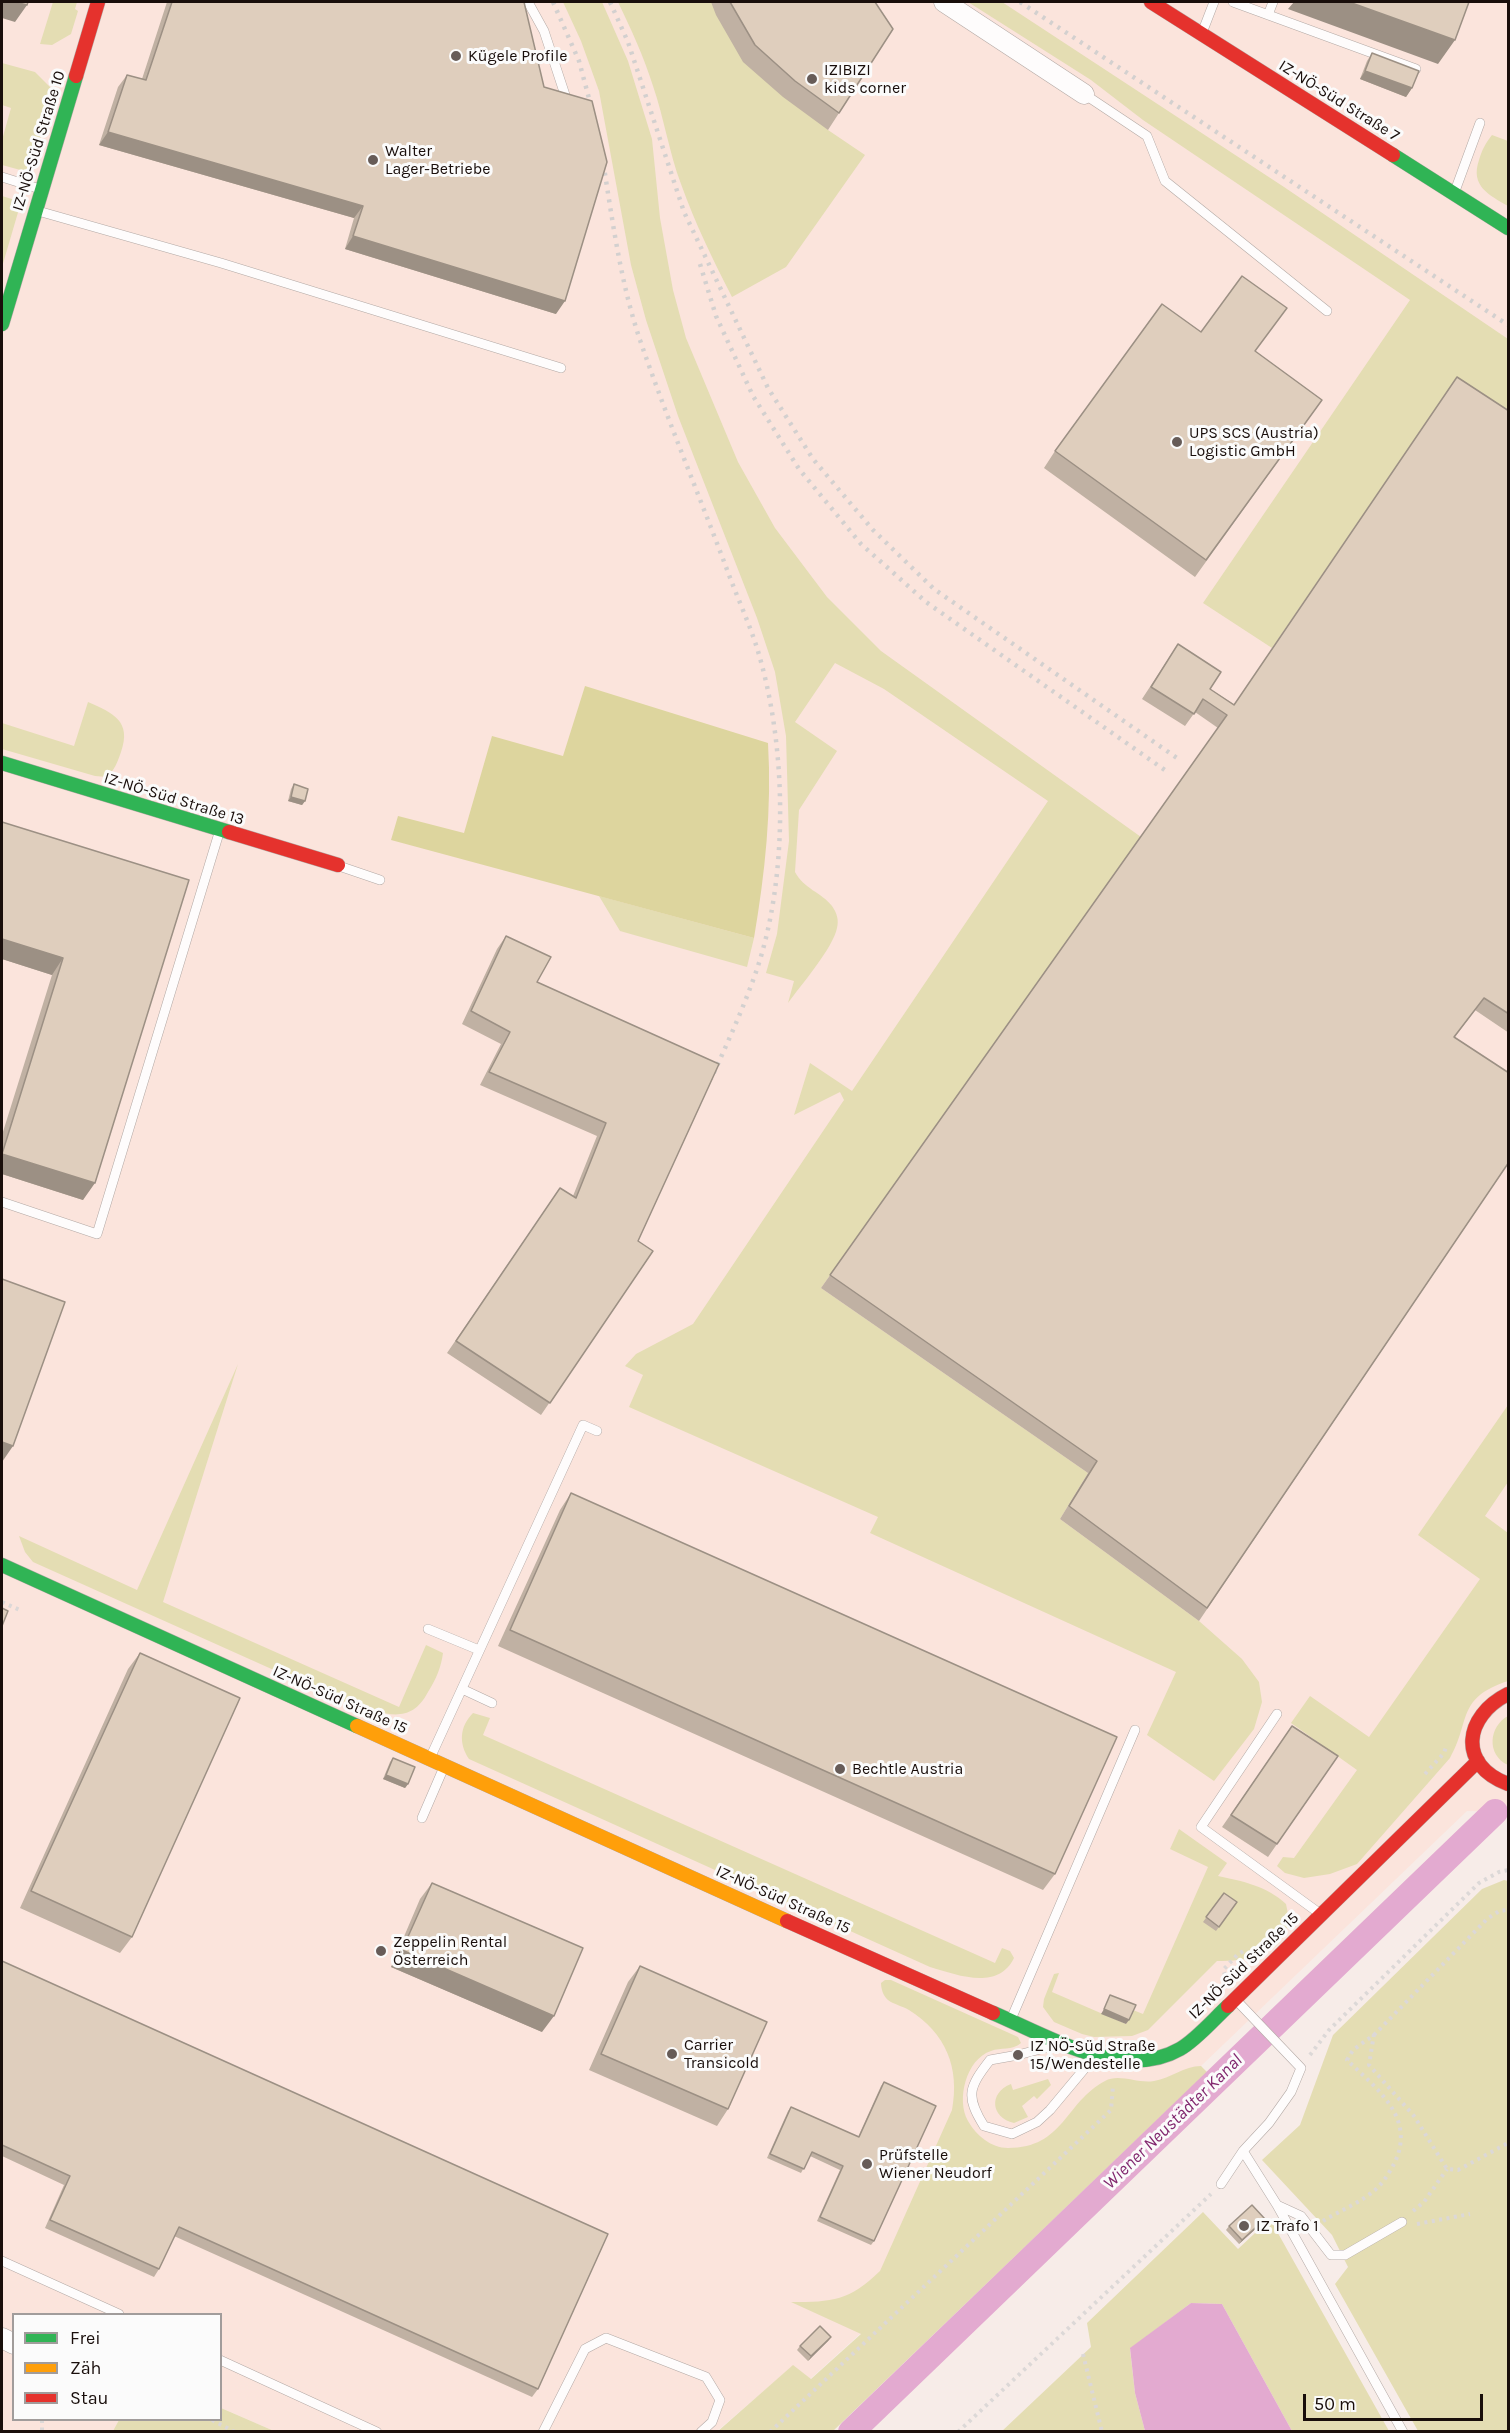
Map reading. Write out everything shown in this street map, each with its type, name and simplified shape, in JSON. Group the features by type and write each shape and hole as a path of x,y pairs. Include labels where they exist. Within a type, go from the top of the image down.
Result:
{"street":[{"name":"IZ-NÖ-Süd Straße 10","path":"2,324 98,2"},
{"path":"944,2 1084,94"},
{"name":"IZ-NÖ-Süd Straße 7","path":"1151,2 1509,228"},
{"name":"IZ-NÖ-Süd Straße 13","path":"2,763 338,865"},
{"name":"IZ-NÖ-Süd Straße 15","path":"2,1565 813,1933 1062,2043 1115,2061 1155,2059 1181,2049 1478,1761"},
{"path":"1509,1694 1495,1699 1481,1711 1474,1727 1473,1745 1478,1761 1491,1777 1509,1784"}],"lane":[{"path":"528,2 543,31 566,98"},
{"path":"1202,33 1214,2"},
{"path":"1233,2 1416,69"},
{"path":"1268,15 1273,2"},
{"path":"1084,94 1147,136 1165,181 1327,311"},
{"path":"1454,193 1480,123"},
{"path":"2,177 42,189"},
{"path":"35,210 221,263 561,368"},
{"path":"2,1202 97,1233 220,830"},
{"path":"338,865 380,880"},
{"path":"430,1758 583,1425 597,1431"},
{"path":"428,1629 479,1650"},
{"path":"462,1689 492,1703"},
{"path":"1277,1714 1201,1827 1321,1915"},
{"path":"1011,2019 1135,1730"},
{"path":"422,1818 445,1765"},
{"path":"1221,2184 1243,2151 1269,2123 1291,2091 1301,2068 1235,1999"},
{"path":"1062,2043 990,2060 974,2080 971,2106 984,2126 1012,2134 1037,2122 1050,2110 1096,2055"},
{"path":"1243,2151 1277,2205 1403,2432"},
{"path":"1277,2205 1301,2216 1331,2255 1345,2254 1402,2222"},
{"path":"2,2261 117,2313"},
{"path":"543,2432 585,2349 606,2338 706,2377 720,2400 712,2422 701,2432"},
{"path":"222,2361 377,2432"}],"path":[{"path":"2,1602 22,1611"},
{"path":"1420,1779 1444,1753 1447,1742"},
{"path":"1301,2068 1329,2030 1479,1883 1509,1870"},
{"path":"1312,2228 1375,2191 1388,2175 1401,2145 1401,2129 1395,2112 1347,2060 1353,2050 1375,2034 1487,1919 1499,1911 1509,1910"},
{"path":"1235,1999 1223,1970 1238,1954 1257,1944"},
{"path":"1375,2034 1370,2065 1414,2116 1447,2169"},
{"path":"770,2432 1111,2110 1115,2061"},
{"path":"1447,2169 1458,2170 1509,2143"},
{"path":"1402,2222 1424,2202 1447,2169"},
{"path":"958,2432 1221,2184"},
{"path":"1402,2222 1418,2224 1470,2214"},
{"path":"1083,2354 1102,2432"},
{"path":"214,2421 236,2432"}],"shaded area":[{"path":"2,2 1508,2 1508,1812 1467,1811 1201,2066 1106,2112 810,2379 793,2366 717,2431 274,2431 222,2408 222,2313 12,2313 12,2421 118,2421 113,2431 2,2432"},
{"path":"53,2 77,2 75,9 78,11 71,34 52,45 40,44"},
{"path":"563,2 602,2 628,61 652,139 660,218 673,290 686,338 738,462 775,528 827,597 881,651 1141,837 821,1288 1088,1473 1060,1519 1199,1621 1242,1659 1259,1682 1262,1702 1254,1729 1214,1781 1147,1735 1176,1672 870,1533 878,1517 629,1407 643,1375 625,1366 636,1354 693,1324 844,1100 840,1092 794,1115 810,1063 852,1091 1048,801 884,689 835,663 795,722 837,751 799,810 795,872 803,883 832,906 837,917 837,928 823,956 788,1003 794,981 766,973 777,934 789,841 786,736 775,672 757,618 678,416 646,320 631,265 599,91 581,41"},
{"path":"618,2 711,2 828,130 865,155 786,267 732,297 686,199 649,75"},
{"path":"968,2 1002,2 1284,187 1508,339 1508,430 1448,390 1272,648 1203,603 1410,300 1143,120 1091,80"},
{"path":"2,63 35,72 51,88 52,100 32,167 24,171 2,165 2,140 11,108 2,105"},
{"path":"1492,135 1508,141 1508,206 1483,189 1477,177 1480,156"},
{"path":"2,196 15,200 19,209 2,267"},
{"path":"585,686 768,743 767,841 754,938 391,840 398,816 464,833 492,736 563,756"},
{"path":"88,702 112,714 122,725 124,741 121,752 107,777 95,776 2,749 2,723 74,746"},
{"path":"599,896 754,938 747,967 620,931"},
{"path":"238,1364 163,1602 399,1707 426,1645 443,1653 442,1658 431,1687 421,1703 413,1710 387,1714 354,1706 33,1562 25,1552 19,1536 137,1590"},
{"path":"1508,1405 1508,1482 1485,1516 1508,1533 1508,1681 1491,1688 1472,1703 1450,1758 1357,1864 1330,1874 1304,1878 1285,1873 1277,1866 1283,1857 1294,1858 1357,1770 1291,1723 1310,1696 1369,1737 1480,1579 1418,1535"},
{"path":"473,1713 490,1718 483,1735 995,1963 1002,1948 1010,1951 1014,1958 1007,1968 988,1977 976,1978 952,1974 930,1967 469,1759 463,1747 462,1736 465,1724"},
{"path":"1508,1716 1508,1765 1496,1755 1493,1741 1497,1726"},
{"path":"1179,1829 1227,1863 1218,1876 1245,1882 1262,1889 1286,1904 1288,1922 1285,1934 1271,1950 1261,1955 1239,1960 1217,1961 1148,2030 1132,2036 1094,2037 1054,2022 1043,2007 1054,1974 1059,1973 1052,1992 1126,2024 1133,2010 1143,2014 1208,1867 1170,1849"},
{"path":"1504,1880 1508,1881 1508,2431 1418,2431 1335,2284 1348,2267 1332,2235 1262,2160 1300,2125 1333,2035 1482,1889"},
{"path":"885,1980 891,1980 1018,2037 1021,2043 1018,2045 991,2051 982,2055 975,2062 963,2092 968,2121 980,2136 996,2146 1008,2148 1027,2146 1041,2140 1053,2132 1092,2090 1110,2079 1122,2078 1148,2082 1201,2066 1207,2072 833,2431 717,2432 793,2365 811,2379 861,2334 791,2302 840,2298 859,2288 880,2271 952,2110 954,2080 952,2066 941,2041 922,2019 886,1998 881,1985"},
{"path":"1048,2079 1051,2085 1037,2099 1034,2096 1022,2106 1028,2117 1014,2123 1006,2120 997,2111 996,2099 1004,2088 1011,2084 1013,2090"},
{"path":"1203,2212 1238,2249 1270,2219 1389,2431 1292,2431 1222,2304 1191,2303 1130,2349 1135,2393 1145,2431 1001,2432 1091,2347 1087,2323"},
{"path":"1191,2303 1222,2304 1292,2431 1145,2431 1135,2393 1130,2348"},
{"path":"222,2408 274,2431 113,2431 118,2421 222,2421"}],"building":[{"name":"Walter Lager-Betriebe","path":"172,2 524,2 544,87 592,101 607,162 565,301 353,236 363,206 108,132 127,75 146,80"},
{"name":"IZIBIZI kids corner","path":"730,2 875,2 893,29 839,113 795,81 755,45"},
{"path":"1349,2 1469,2 1455,40"},
{"path":"1372,53 1419,71 1412,88 1365,71"},
{"name":"UPS SCS (Austria) Logistic GmbH","path":"1242,276 1287,308 1255,351 1322,400 1206,560 1055,451 1162,304 1201,332"},
{"path":"1457,377 1509,411 1509,1014 1484,998 1454,1037 1509,1073 1509,1162 1207,1608 1069,1506 1097,1461 830,1275 1227,715 1203,699 1194,714 1151,687 1178,644 1221,672 1210,689 1234,705"},
{"path":"294,784 308,789 305,801 291,797"},
{"path":"2,822 189,880 95,1183 2,1154 63,958 2,939"},
{"path":"506,936 551,957 537,982 719,1064 638,1241 653,1251 550,1403 456,1341 560,1188 576,1198 606,1123 489,1072 510,1032 471,1011"},
{"path":"2,1279 65,1302 13,1446 2,1442"},
{"path":"571,1493 1117,1737 1055,1874 510,1630"},
{"path":"2,1608 8,1611 2,1626"},
{"path":"140,1653 240,1698 132,1937 31,1891"},
{"path":"1292,1726 1338,1756 1277,1844 1231,1815"},
{"path":"393,1758 415,1767 408,1784 386,1775"},
{"path":"432,1883 583,1948 554,2016 402,1950"},
{"path":"1224,1893 1237,1902 1219,1927 1206,1917"},
{"path":"2,1961 608,2234 538,2389 179,2227 159,2269 50,2220 70,2176 2,2145"},
{"name":"Carrier Transicold","path":"640,1966 767,2022 728,2109 601,2054"},
{"path":"1110,1995 1136,2005 1129,2020 1104,2009"},
{"name":"Prüfstelle Wiener Neudorf","path":"884,2082 936,2106 874,2241 820,2217 843,2166 812,2152 804,2169 770,2154 791,2107 859,2137"},
{"name":"IZ Trafo 1","path":"1252,2205 1265,2219 1242,2240 1229,2226"},
{"path":"820,2326 831,2337 811,2356 800,2346"}],"waterway":[{"name":"Wiener Neustädter Kanal","path":"851,2432 1495,1812"}],"railway":[{"path":"553,2 579,61 594,117"},
{"path":"610,2 628,42 684,212 768,388 813,459 873,530 934,589 1177,758"},
{"path":"1020,2 1508,325"},
{"path":"602,155 617,249 633,318 661,399 757,648 767,686 779,768 779,853 767,934 756,972 711,1079"},
{"path":"700,264 716,316 753,396 799,469 861,544 926,602 1169,773"}],"traffic: fast":[{"path":"2,324 76,76"},
{"path":"1393,155 1508,228"},
{"path":"2,763 229,832"},
{"path":"2,1565 357,1726"},
{"path":"993,2013 1085,2052 1134,2061 1158,2058 1180,2049 1199,2035 1228,2006"}],"traffic: slow":[{"path":"357,1726 787,1921"}],"traffic: jam":[{"path":"76,76 98,2"},
{"path":"1151,2 1393,155"},
{"path":"229,832 338,865"},
{"path":"1508,1694 1493,1703 1482,1715 1475,1727 1472,1740 1474,1753 1480,1765 1492,1776 1508,1784"},
{"path":"1228,2006 1478,1761"},
{"path":"787,1921 993,2013"}],"place":[{"name":"Kügele Profile","path":"456,56"},
{"name":"IZIBIZI kids corner","path":"812,79"},
{"name":"Walter Lager-Betriebe","path":"373,160"},
{"name":"UPS SCS (Austria) Logistic GmbH","path":"1177,442"},
{"name":"Bechtle Austria","path":"840,1769"},
{"name":"Zeppelin Rental Österreich","path":"381,1951"},
{"name":"Carrier Transicold","path":"672,2054"},
{"name":"IZ NÖ-Süd Straße 15/Wendestelle","path":"1018,2055"},
{"name":"Prüfstelle Wiener Neudorf","path":"867,2164"},
{"name":"IZ Trafo 1","path":"1244,2226"}]}
